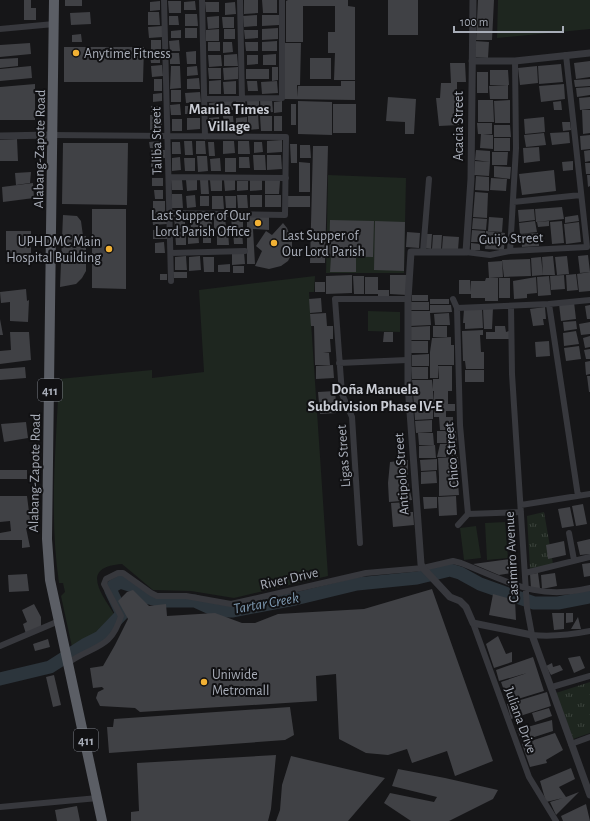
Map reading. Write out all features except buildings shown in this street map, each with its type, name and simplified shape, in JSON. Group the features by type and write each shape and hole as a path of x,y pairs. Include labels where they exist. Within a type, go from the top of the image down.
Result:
{"highway":[{"name":"Alabang-Zapote Road","path":"54,0 47,539 50,580 102,821"}],"street":[{"name":"Taliba Street","path":"164,0 171,281"},
{"path":"202,0 206,137"},
{"path":"240,0 242,99"},
{"path":"205,99 282,98 282,0"},
{"name":"Acacia Street","path":"466,252 471,179 473,0"},
{"path":"0,29 54,24"},
{"path":"472,61 515,61 590,53"},
{"path":"513,202 581,195 566,55"},
{"path":"510,251 516,148 515,61"},
{"path":"0,136 286,137 285,214 170,214"},
{"path":"169,177 286,178"},
{"path":"423,252 429,179"},
{"name":"Guijo Street","path":"412,252 466,252 490,255 510,251 587,247 581,195"},
{"path":"170,253 245,250"},
{"name":"Antipolo Street","path":"412,252 408,298 407,360 420,564 424,570"},
{"name":"Ligas Street","path":"360,543 352,417 342,394 335,299 408,298"},
{"name":"Chico Street","path":"453,299 457,308 460,425 468,514"},
{"path":"457,308 549,304 590,300"},
{"path":"549,304 578,496"},
{"name":"Casimiro Avenue","path":"511,306 512,374 527,608 532,635 590,795"},
{"path":"339,363 407,360"},
{"path":"458,525 468,514 521,508 590,494"},
{"path":"569,533 574,560"},
{"path":"525,574 590,557"},
{"name":"River Drive","path":"68,661 111,638 118,627 121,616 104,584 106,579 118,573 123,573 151,594 157,596 186,596 231,604 366,573 424,570 453,561 461,563 526,592 552,593 590,588"},
{"path":"424,570 450,597 460,601 466,607 473,623 532,635 573,635 590,631"},
{"path":"0,646 58,621"},
{"name":"Juliana Drive","path":"473,623 529,777 556,821"},
{"path":"552,687 590,676"},
{"path":"571,744 590,737"},
{"path":"0,807 98,798"}],"green space":[{"path":"498,0 590,0 590,29 497,38"},
{"path":"328,175 406,178 404,273 326,273"},
{"path":"315,276 314,292 309,292 328,576 234,598 191,591 153,590 122,564 109,566 101,570 97,582 104,598 114,614 107,631 72,647 61,596 65,592 63,583 59,583 54,532 54,481 59,379 152,370 152,378 204,372 199,290"},
{"path":"368,311 400,312 400,332 368,331"},
{"path":"544,512 553,564 530,569 527,516"},
{"path":"505,522 508,558 487,560 485,523"},
{"path":"476,526 481,558 464,560 460,528"},
{"path":"590,682 590,733 573,739 556,693"}],"waterway":[{"name":"Tartar Creek","path":"0,679 50,667 86,644 100,637 122,614 111,591 113,586 120,582 136,587 149,598 161,601 195,601 217,611 232,611 295,599 357,584 417,578 450,570 460,573 480,584 534,603 558,603 590,597"}],"place":[{"name":"Anytime Fitness","path":"76,53"},
{"name":"Last Supper of Our Lord Parish Office","path":"258,223"},
{"name":"Last Supper of Our Lord Parish","path":"274,243"},
{"name":"UPHDMC Main Hospital Building","path":"109,249"},
{"name":"Uniwide Metromall","path":"204,682"}],"district":[{"name":"Manila Times Village","path":"229,118"},
{"name":"Doña Manuela Subdivision Phase IV-E","path":"375,398"}]}
